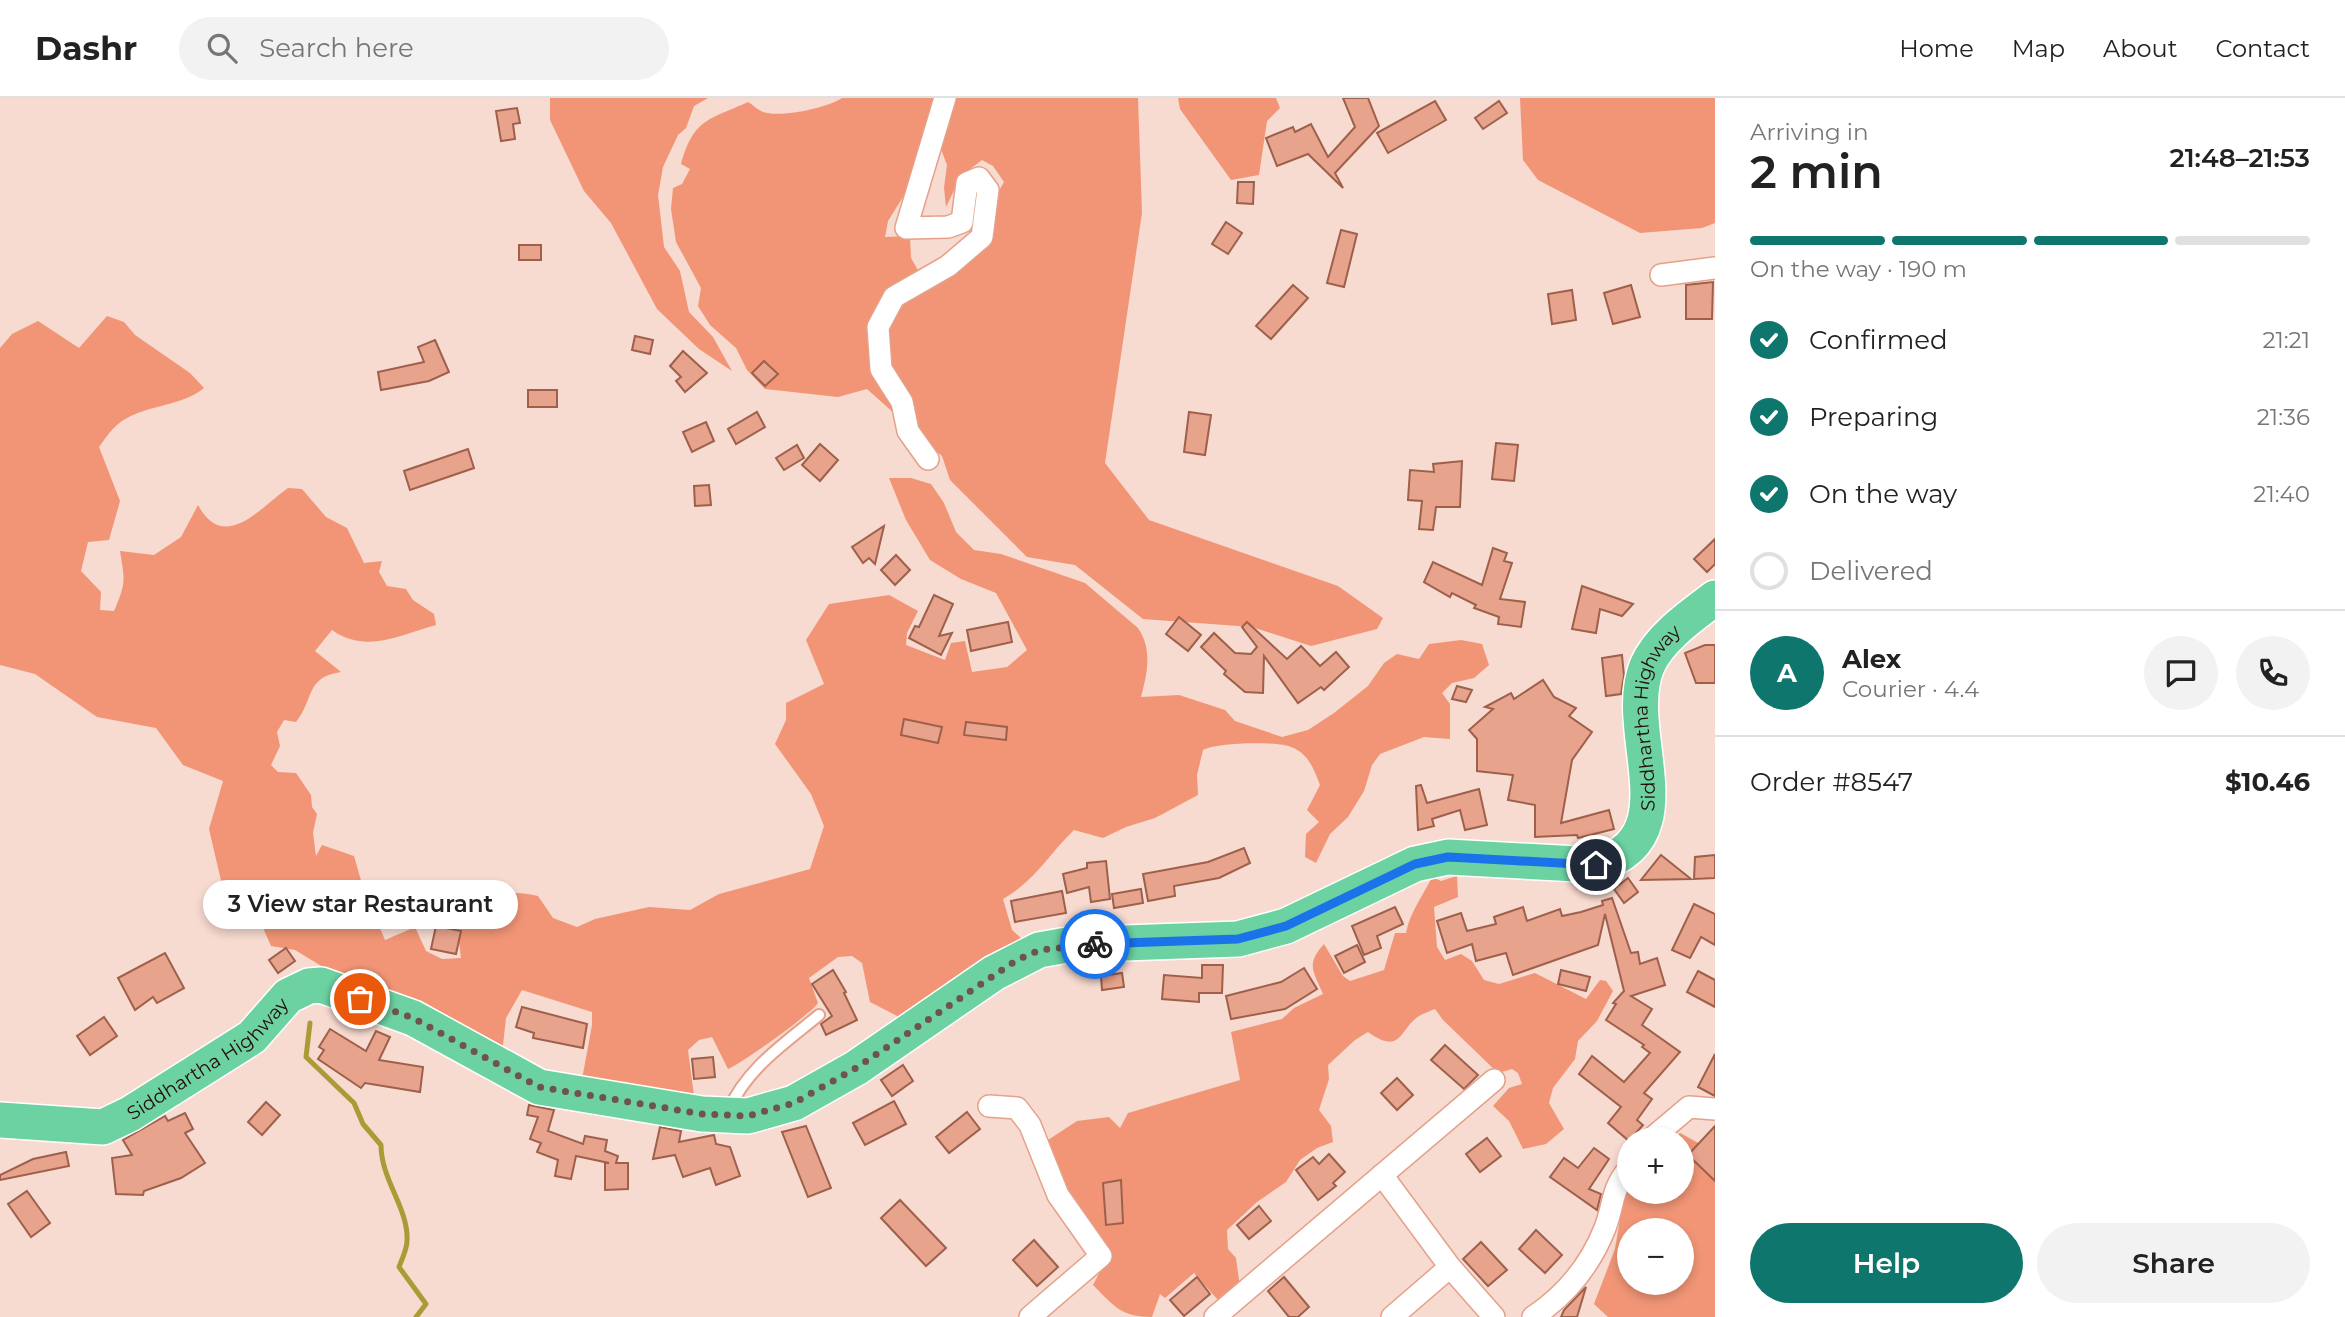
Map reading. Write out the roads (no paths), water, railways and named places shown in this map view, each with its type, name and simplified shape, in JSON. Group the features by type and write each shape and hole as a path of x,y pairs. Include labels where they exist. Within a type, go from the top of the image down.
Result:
{"highway":[{"name":"Siddhartha Highway","path":"0,1120 103,1127 130,1114 252,1037 288,996 309,986 321,985 413,1018 539,1087 726,1117 772,1111 794,1103 856,1068 994,973 1040,950 1067,945 1238,939 1286,926 1415,864 1448,857 1596,865 1615,859 1631,849 1643,833 1647,780 1641,704 1646,668 1654,653 1715,598"}],"street":[{"path":"928,459 908,431 902,402 881,369 878,327 894,297 948,266 982,237 988,190 979,178 967,183 962,222 948,228 906,228 945,98"},
{"path":"1661,275 1715,268"},
{"path":"1215,1317 1494,1080"},
{"path":"989,1106 1017,1108 1030,1125 1058,1195 1101,1256 1030,1317"},
{"path":"1665,1127 1689,1107 1715,1109"},
{"path":"1382,1175 1450,1266 1494,1317"},
{"path":"1533,1317 1552,1304 1578,1278 1605,1227 1617,1183"},
{"path":"1392,1317 1450,1266"}],"lane":[{"path":"726,1117 735,1095 756,1066 819,1015"}],"waterway":[{"path":"310,1023 306,1057 354,1103 363,1124 381,1145 385,1170 404,1217 406,1229 406,1247 399,1267 426,1304 416,1317"}],"place":[{"name":"3 View star Restaurant","path":"360,999"}]}
